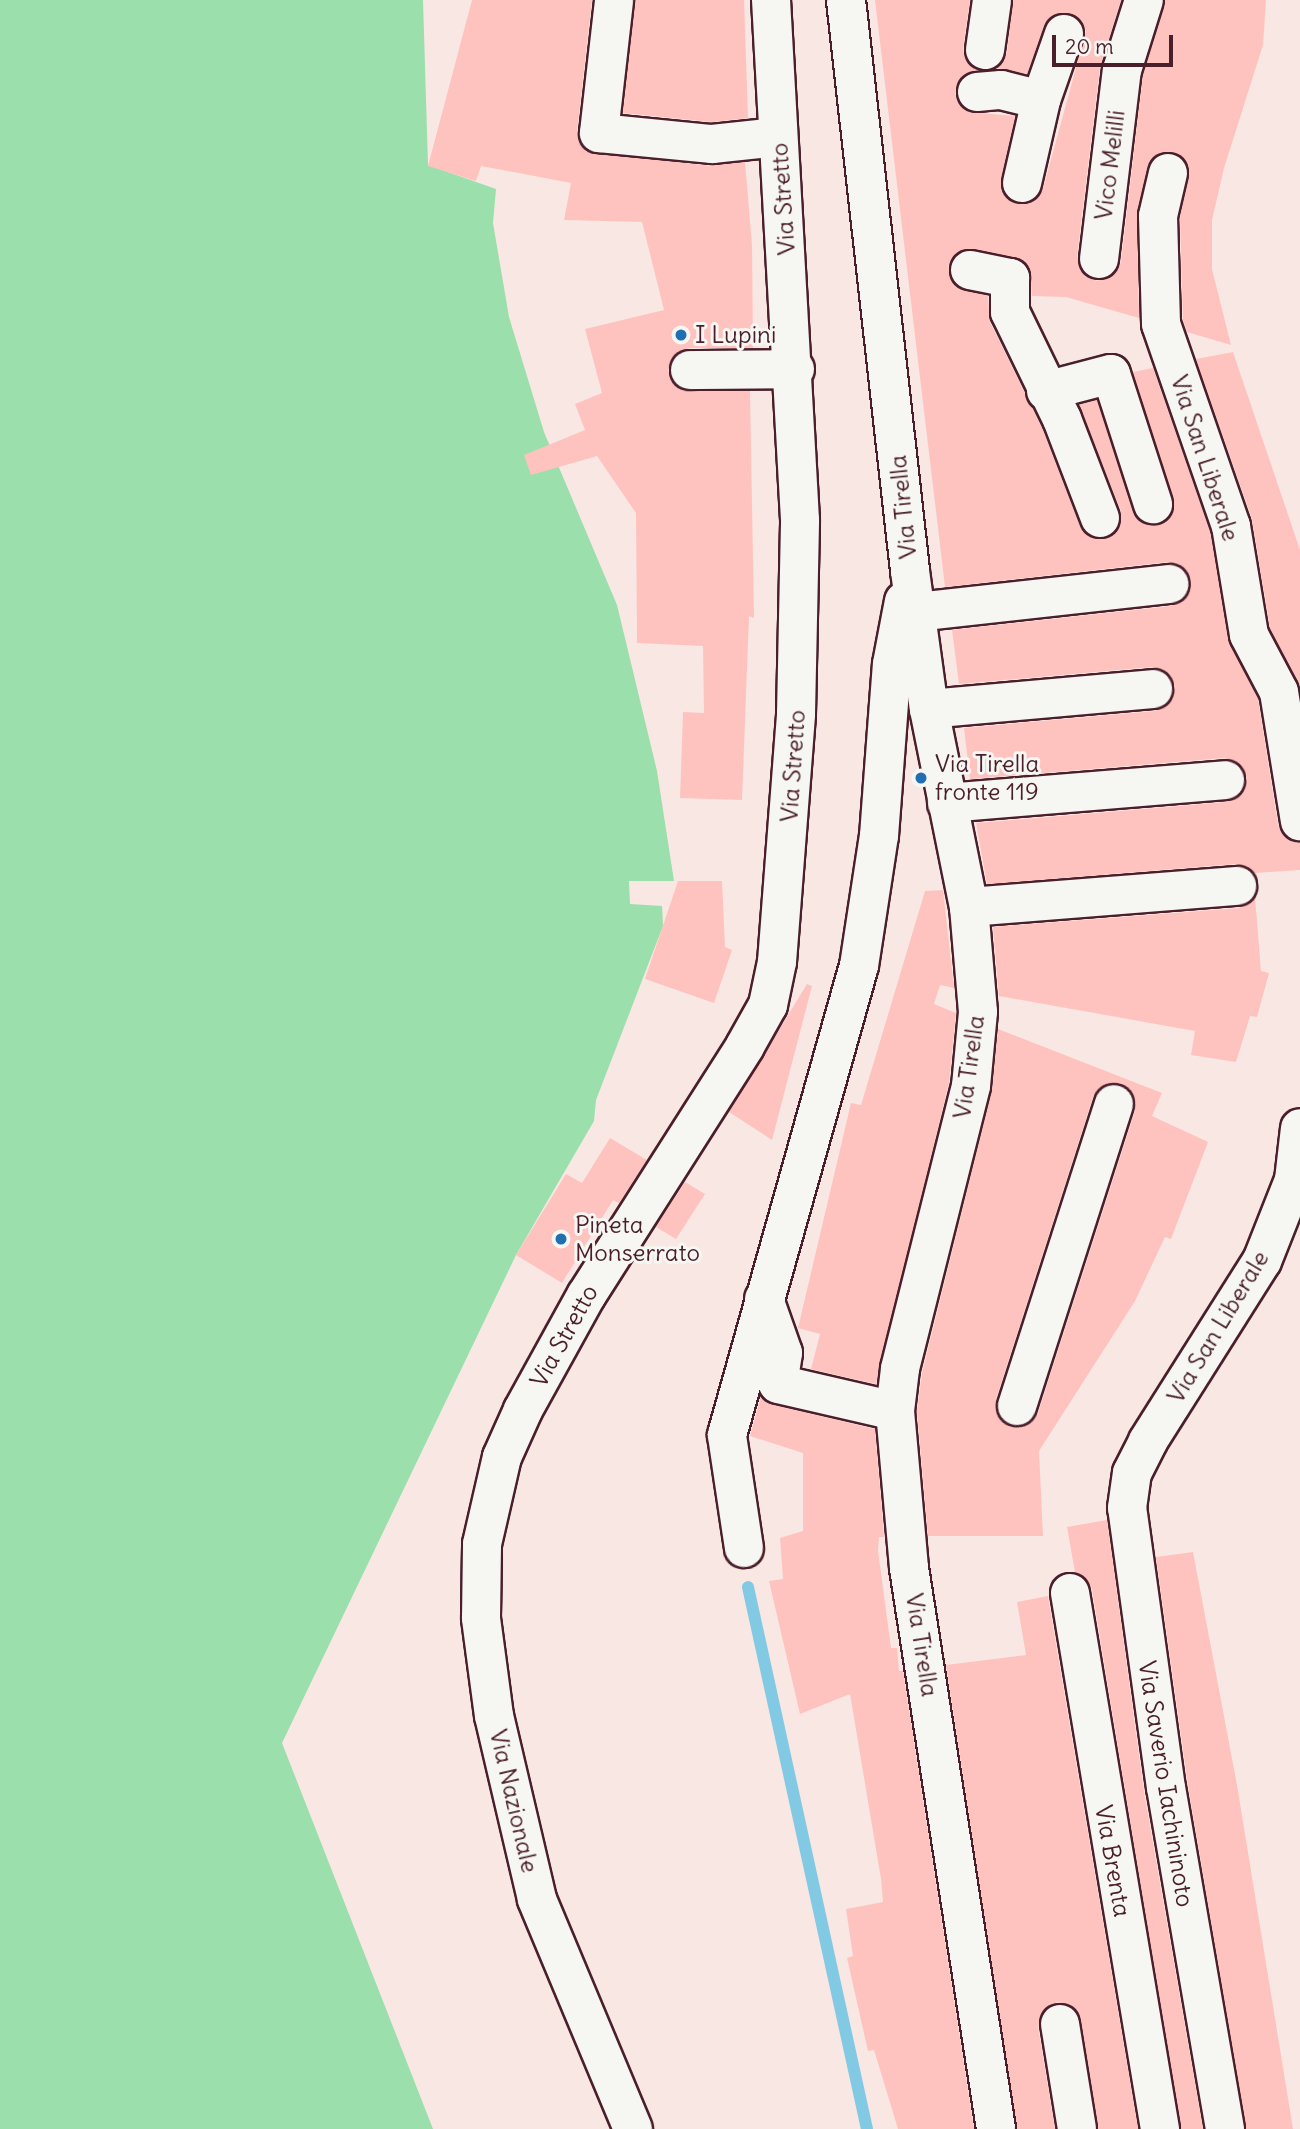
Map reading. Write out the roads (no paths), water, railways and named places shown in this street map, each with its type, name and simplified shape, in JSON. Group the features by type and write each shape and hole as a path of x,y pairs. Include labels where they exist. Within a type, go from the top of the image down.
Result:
{"street":[{"name":"Via Stretto","path":"502,1457 586,1296 768,1005 784,904 796,714 800,520 794,369 771,0"},
{"name":"Via Tirella","path":"846,0 910,571 929,709 969,907 978,1012 971,1086 900,1368 895,1411 909,1568 996,2129"},
{"path":"985,50 992,0"},
{"name":"Vico Melilli","path":"1099,259 1122,70 1144,0"},
{"path":"614,1 599,133 712,144 778,137"},
{"path":"1022,183 1041,100 1064,34"},
{"path":"977,92 1001,90 1041,100"},
{"name":"Via San Liberale","path":"1168,173 1158,216 1161,324 1231,526 1250,635 1279,692 1300,821"},
{"path":"970,270 1010,278 1010,312 1046,391 1062,419 1100,518"},
{"path":"690,369 794,369"},
{"path":"1046,391 1111,374 1153,504"},
{"path":"744,1548 727,1435 859,965 879,836 892,664 910,571"},
{"path":"916,612 1170,584"},
{"path":"929,709 1153,689"},
{"path":"947,803 1225,780"},
{"path":"969,907 1237,886"},
{"path":"1017,1406 1114,1104"},
{"name":"Via San Liberale","path":"1147,1441 1262,1261 1294,1180 1300,1128"},
{"path":"764,1299 783,1353 778,1384 895,1411"},
{"name":"Via Saverio Iachininoto","path":"1147,1441 1132,1473 1127,1508 1131,1559 1224,2129"},
{"name":"Via Nazionale","path":"502,1457 482,1544 481,1618 494,1716 537,1899 633,2129"},
{"name":"Via Brenta","path":"1070,1593 1160,2129"},
{"path":"1060,2024 1077,2129"}],"waterway":[{"path":"748,1587 867,2129"}],"place":[{"name":"I Lupini","path":"681,335"},
{"name":"Via Tirella fronte 119","path":"921,778"},
{"name":"Pineta Monserrato","path":"561,1239"}]}
